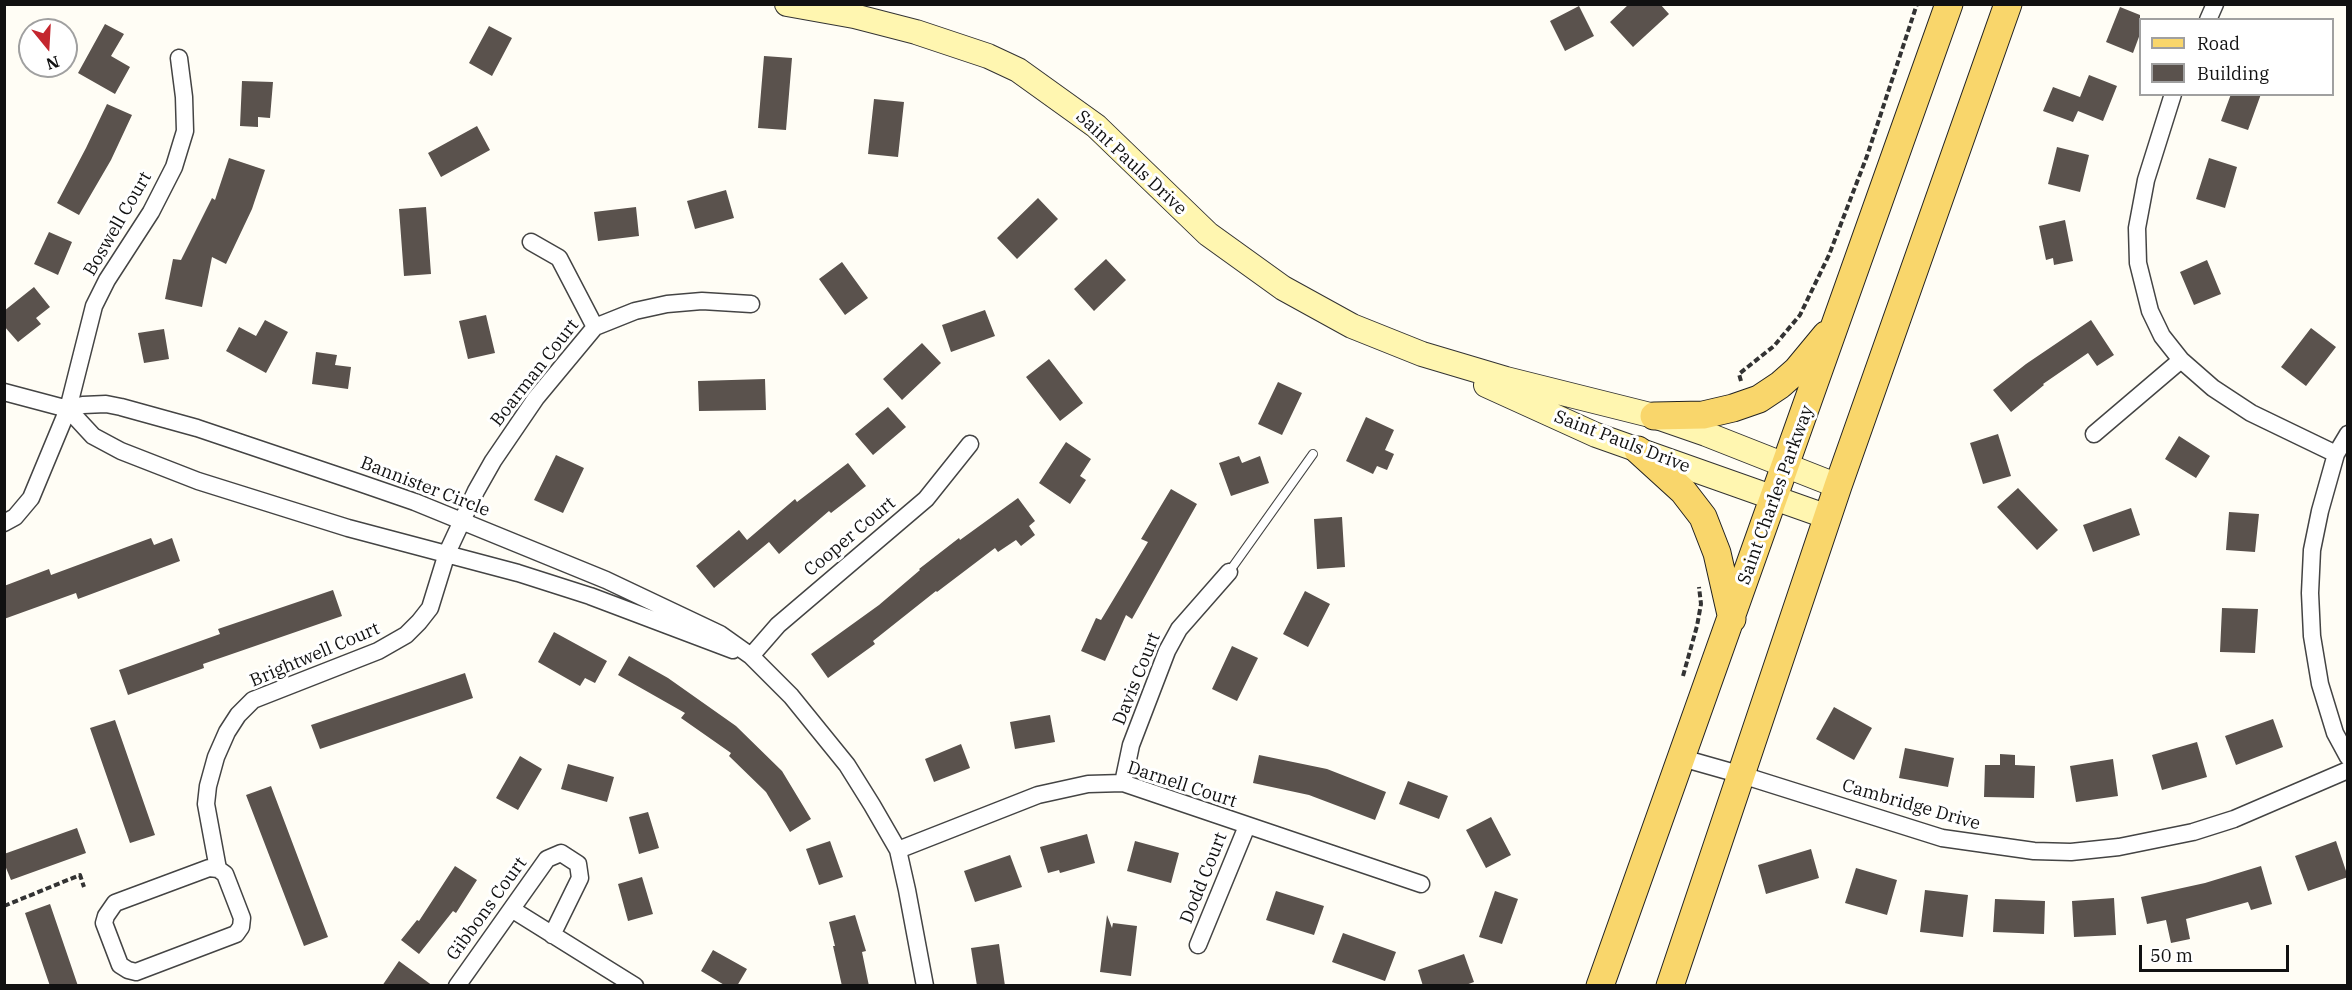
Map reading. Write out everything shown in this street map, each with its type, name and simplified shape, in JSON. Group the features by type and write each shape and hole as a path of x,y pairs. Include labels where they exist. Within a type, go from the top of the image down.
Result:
{"main road":[{"name":"Saint Charles Parkway","path":"1600,986 1949,4"},
{"path":"1670,986 1838,486 2008,4"},
{"path":"1654,416 1703,415 1759,399 1797,370 1836,322"},
{"path":"1638,450 1683,491 1703,517 1717,553 1732,619"}],"street":[{"name":"Saint Pauls Drive","path":"787,4 854,16 916,32 988,56 1018,70 1095,126 1208,234 1283,288 1352,326 1422,354 1596,435 1828,517"},
{"name":"Boswell Court","path":"4,523 25,508 31,498 68,408 94,306 151,212 181,146 185,118 179,58"},
{"path":"2172,96 2146,180 2137,228 2138,263 2150,311 2162,336 2195,374 2233,403 2336,454"},
{"path":"531,242 559,258 595,327"},
{"name":"Boarman Court","path":"447,553 487,471 514,428 595,327 635,311 667,304 702,301 751,304"},
{"name":"Saint Pauls Drive","path":"1422,354 1506,380 1654,416 1838,486"},
{"path":"2094,434 2181,360"},
{"name":"Bannister Circle","path":"4,392 68,408 106,404 197,428 357,482 606,580 720,634 751,656 791,696 847,765 898,850 925,986"},
{"name":"Bannister Circle","path":"68,408 93,436 121,451 187,476 348,528 447,553 590,596 702,640 751,656"},
{"path":"2348,434 2336,454 2320,511 2312,550 2310,593 2312,636 2320,684 2335,733 2348,757"},
{"name":"Cooper Court","path":"751,656 778,625 926,500 970,444"},
{"name":"Brightwell Court","path":"218,869 208,868 115,903 104,923 120,965 136,972 236,934 241,927 242,918 225,874 218,869 206,804 216,757 227,732 238,715 253,700 378,651 406,635 430,608 447,553"},
{"name":"Davis Court","path":"1123,783 1131,745 1167,651 1179,629 1229,572"},
{"name":"Cambridge Drive","path":"1682,758 1942,838 2034,851 2071,852 2130,846 2193,832 2234,819 2348,770"},
{"name":"Darnell Court","path":"898,850 1038,795 1088,784 1123,783 1421,884"},
{"name":"Dodd Court","path":"1198,945 1246,826"},
{"name":"Gibbons Court","path":"457,986 547,859 561,853 578,864 580,878 552,935"},
{"path":"513,910 635,986"}],"lane":[{"path":"1229,572 1313,454"}],"path":[{"path":"4,906 80,875 84,887"}],"building":[{"path":"1629,4 1660,4 1669,14 1633,47 1610,22"},
{"path":"1579,6 1594,36 1565,51 1550,21"},
{"path":"2120,7 2140,15 2139,37 2133,53 2106,42"},
{"path":"105,24 124,34 111,56 130,67 115,94 78,73"},
{"path":"489,26 512,38 492,76 469,63"},
{"path":"764,56 792,58 786,130 758,128"},
{"path":"2089,75 2117,86 2103,121 2078,111 2073,122 2043,111 2053,87 2080,97"},
{"path":"242,81 273,82 270,118 258,117 258,127 240,126"},
{"path":"2230,96 2260,96 2248,130 2221,121"},
{"path":"874,99 904,102 898,157 868,154"},
{"path":"107,104 132,115 111,160 79,215 57,203"},
{"path":"477,126 490,150 441,177 428,153"},
{"path":"2057,147 2089,155 2080,192 2048,184"},
{"path":"229,158 265,170 252,209 226,264 212,257 202,307 165,299 173,259 181,260 212,198 215,200"},
{"path":"2209,158 2237,167 2225,208 2196,199"},
{"path":"726,190 734,218 695,229 687,201"},
{"path":"1038,198 1058,219 1017,259 997,238"},
{"path":"426,207 431,274 404,276 399,209"},
{"path":"636,207 639,236 598,241 594,212"},
{"path":"2065,220 2073,261 2054,265 2053,258 2046,260 2039,226"},
{"path":"49,232 72,242 58,275 34,264"},
{"path":"1106,259 1126,280 1094,311 1074,289"},
{"path":"2207,260 2221,294 2194,305 2180,272"},
{"path":"842,262 868,298 845,315 819,279"},
{"path":"34,287 50,307 36,318 41,324 18,342 4,326 4,311"},
{"path":"985,310 995,336 951,352 942,325"},
{"path":"486,315 495,353 468,359 459,321"},
{"path":"265,320 288,332 266,373 226,351 239,327 256,336"},
{"path":"2091,320 2114,355 2097,366 2088,353 2043,384 2011,412 1993,390 2026,364"},
{"path":"2311,328 2336,347 2306,386 2281,367"},
{"path":"164,329 169,359 144,363 138,333"},
{"path":"922,343 941,363 902,400 883,379"},
{"path":"316,352 337,355 335,365 351,367 348,389 312,384"},
{"path":"1049,359 1083,403 1060,421 1026,377"},
{"path":"765,379 766,410 699,411 698,381"},
{"path":"1278,382 1302,393 1282,435 1258,424"},
{"path":"888,407 906,427 873,455 855,434"},
{"path":"1366,417 1394,430 1385,450 1394,454 1387,470 1377,466 1373,474 1346,461"},
{"path":"1998,434 2011,476 1983,484 1970,443"},
{"path":"2179,436 2210,456 2196,478 2165,459"},
{"path":"1066,442 1091,459 1080,476 1086,480 1070,504 1039,483"},
{"path":"556,455 584,468 563,513 534,500"},
{"path":"1239,456 1242,463 1260,456 1269,483 1231,496 1219,463"},
{"path":"848,463 866,486 831,513 829,511 779,554 769,542 714,588 696,566 739,530 747,540 795,499 797,502"},
{"path":"2018,488 2058,530 2037,550 1997,507"},
{"path":"1171,489 1197,504 1132,619 1126,615 1105,661 1081,651 1096,618 1101,620 1148,542 1141,539"},
{"path":"1018,498 1035,521 1029,526 1035,535 1021,546 1016,540 998,552 995,548 936,591 873,641 875,644 828,678 811,654 879,605 919,569 959,538 960,540"},
{"path":"2131,508 2140,535 2093,552 2083,525"},
{"path":"2229,512 2259,514 2255,552 2226,550"},
{"path":"1342,517 1345,567 1317,569 1314,519"},
{"path":"151,538 154,545 172,538 180,561 78,599 76,593 4,619 4,586 49,569 51,575"},
{"path":"333,590 342,616 203,664 204,668 128,695 119,670 220,634 218,629"},
{"path":"1305,591 1330,604 1308,647 1283,634"},
{"path":"2222,608 2258,609 2255,653 2220,652"},
{"path":"554,632 607,661 595,683 585,678 580,686 538,662"},
{"path":"1232,646 1258,658 1237,701 1212,689"},
{"path":"629,656 668,678 736,726 782,771 811,819 790,832 766,792 729,756 731,753 681,718 685,713 618,675"},
{"path":"465,673 473,698 320,749 311,725"},
{"path":"1834,707 1872,728 1854,760 1816,739"},
{"path":"1050,715 1055,742 1015,749 1010,722"},
{"path":"2273,719 2283,747 2236,765 2225,736"},
{"path":"115,720 155,835 130,843 90,728"},
{"path":"2197,742 2207,777 2162,790 2152,755"},
{"path":"961,744 970,768 934,782 925,759"},
{"path":"1905,748 1954,758 1948,787 1899,778"},
{"path":"2000,754 2015,755 2015,765 2035,766 2034,798 1984,797 1985,765 2000,765"},
{"path":"1259,755 1327,769 1386,792 1375,820 1309,795 1253,783"},
{"path":"520,756 542,769 518,810 496,798"},
{"path":"2113,759 2118,796 2076,802 2070,766"},
{"path":"568,764 614,777 607,802 561,789"},
{"path":"1408,781 1448,796 1439,819 1399,804"},
{"path":"271,786 328,937 304,946 246,795"},
{"path":"648,812 659,848 639,854 629,817"},
{"path":"1491,817 1511,855 1486,868 1466,830"},
{"path":"77,828 86,853 11,880 4,863 4,854"},
{"path":"1087,834 1095,863 1060,873 1059,870 1048,873 1040,847"},
{"path":"830,841 843,877 819,885 806,849"},
{"path":"1135,841 1179,853 1171,883 1127,871"},
{"path":"2336,841 2348,877 2308,891 2295,856"},
{"path":"1811,849 1819,878 1766,894 1758,865"},
{"path":"1010,855 1022,887 975,902 964,871"},
{"path":"455,866 477,880 456,913 453,911 419,954 401,940 417,920 419,921"},
{"path":"2261,866 2272,904 2251,910 2248,902 2186,919 2190,939 2171,943 2166,920 2147,924 2141,897 2205,883"},
{"path":"1856,868 1897,880 1887,915 1845,903"},
{"path":"642,877 653,914 628,921 618,884"},
{"path":"1925,890 1968,895 1963,937 1920,932"},
{"path":"1276,891 1324,906 1314,935 1266,920"},
{"path":"1495,891 1518,899 1502,944 1479,937"},
{"path":"2114,898 2116,935 2074,937 2072,901"},
{"path":"1995,899 2045,901 2044,934 1993,932"},
{"path":"50,904 78,986 50,986 25,913"},
{"path":"855,915 866,951 862,952 869,986 842,986 833,946 835,946 829,922"},
{"path":"1107,915 1112,928 1113,923 1137,926 1131,976 1100,972"},
{"path":"1343,933 1396,952 1385,981 1332,962"},
{"path":"999,944 1005,986 977,986 971,948"},
{"path":"713,950 747,969 737,986 726,986 701,971"},
{"path":"1464,954 1474,982 1463,986 1423,986 1418,970"},
{"path":"399,961 433,986 382,986"}]}
